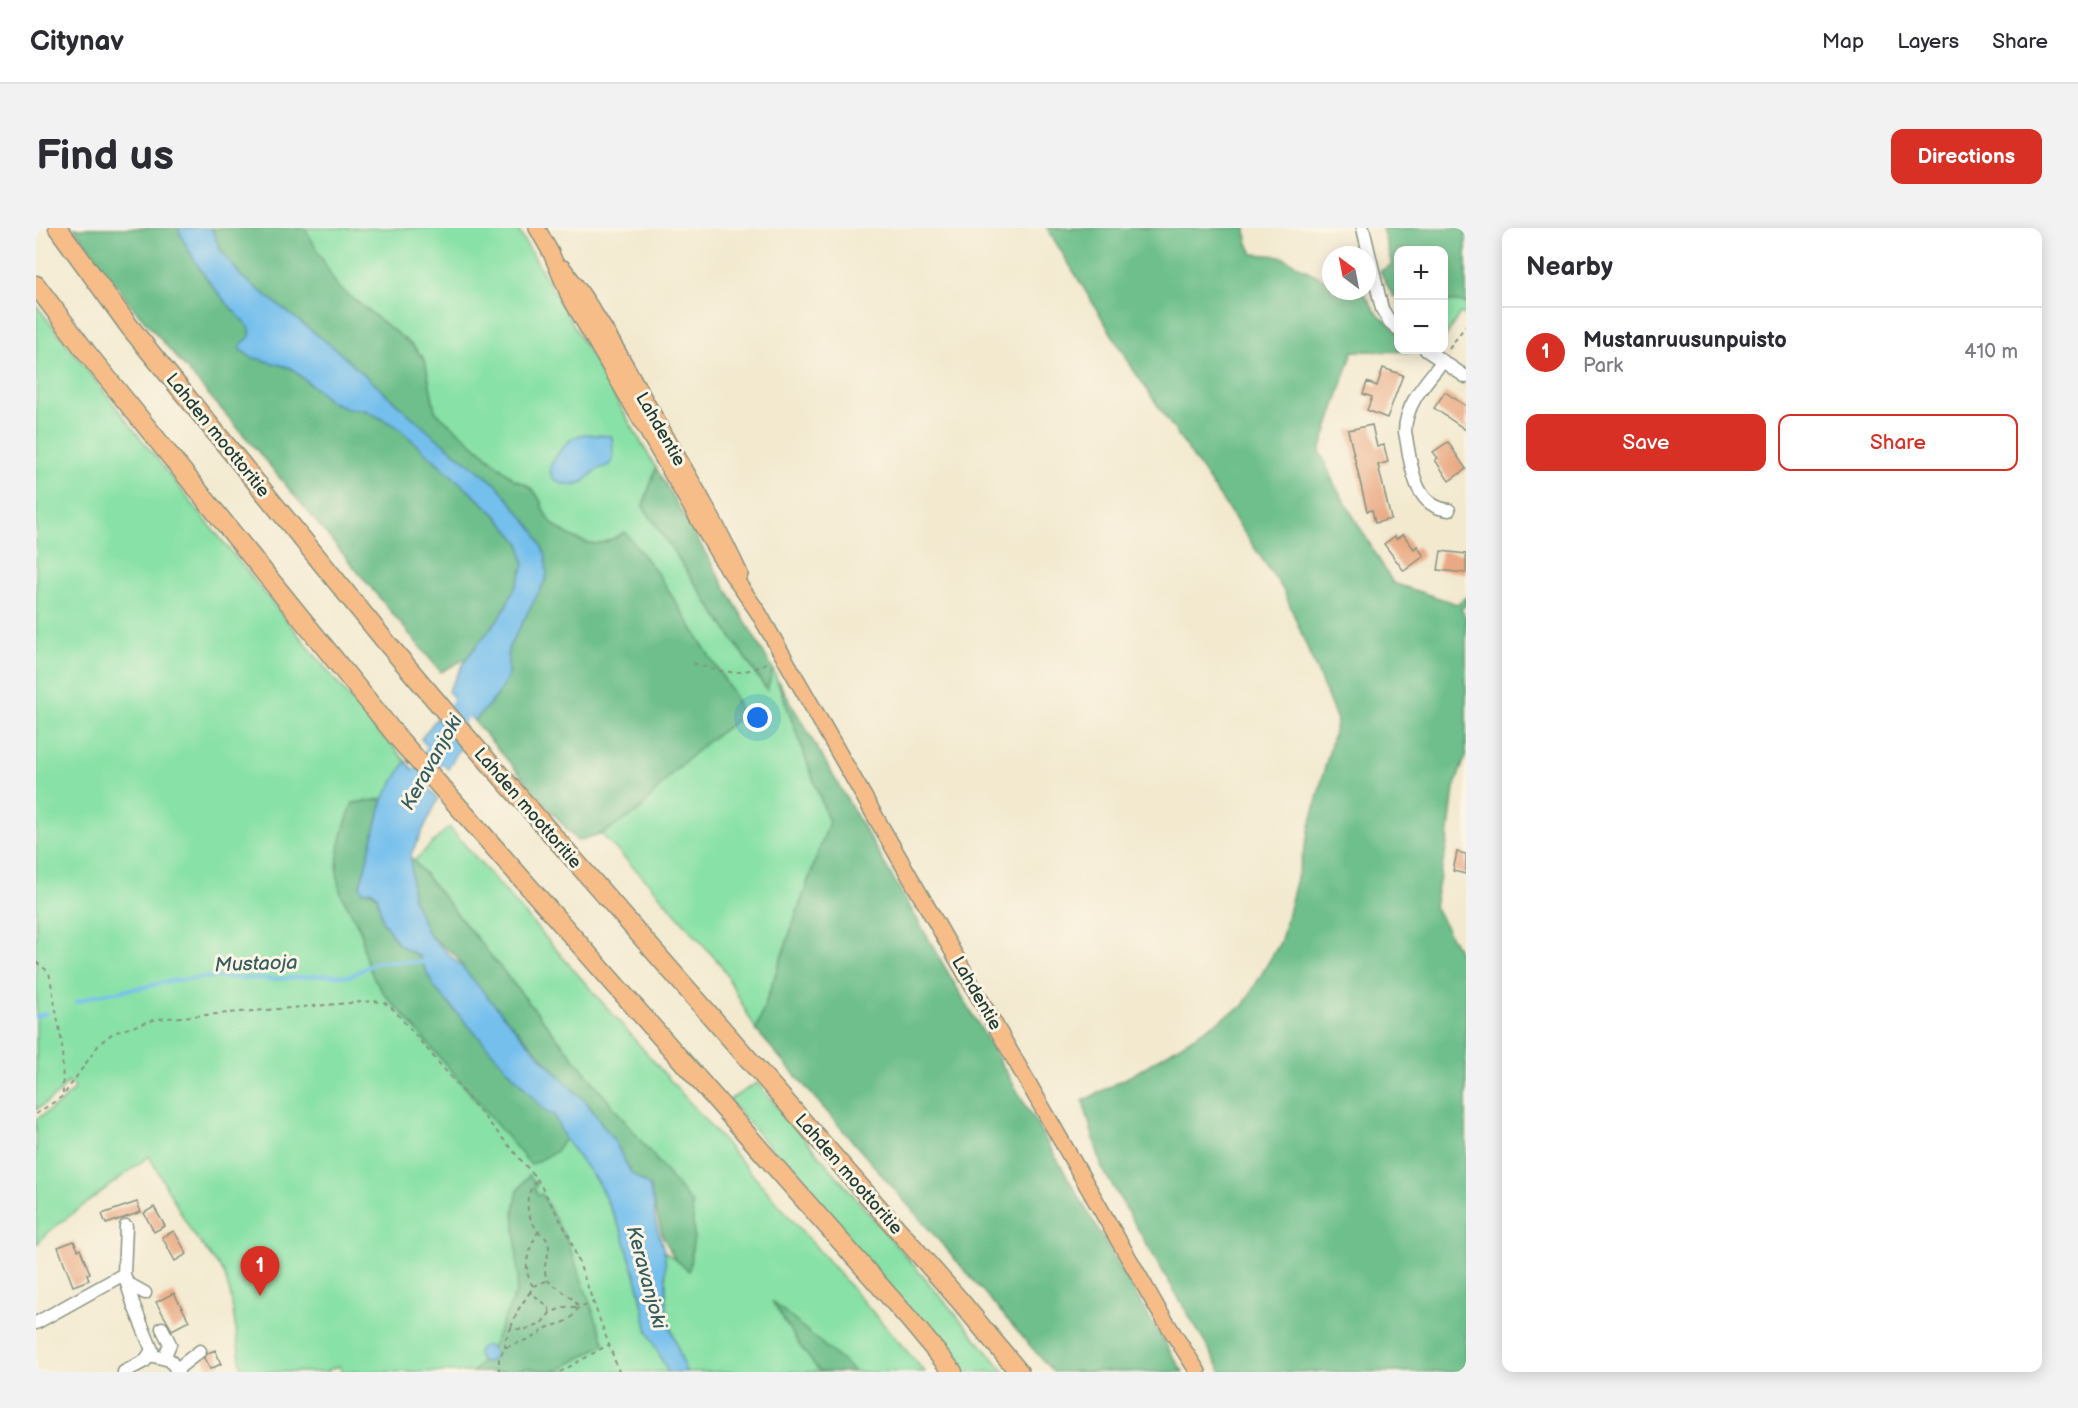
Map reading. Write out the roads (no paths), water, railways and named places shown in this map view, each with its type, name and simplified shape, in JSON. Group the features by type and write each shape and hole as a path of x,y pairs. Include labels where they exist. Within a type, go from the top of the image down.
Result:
{"highway":[{"name":"Lahden moottoritie","path":"58,228 129,326 430,694 961,1302 1019,1372"},
{"path":"36,285 87,353 398,738 910,1320 953,1372"}],"main road":[{"name":"Lahdentie","path":"537,228 551,253 569,296 730,552 758,612 782,655 1159,1311 1198,1372"}],"street":[{"path":"1363,228 1382,309 1394,326"},
{"path":"1439,354 1445,356 1466,377"},
{"path":"1445,356 1410,407 1405,432 1417,487 1429,504 1449,510"},
{"path":"124,1372 145,1361 152,1350 126,1279 126,1226"},
{"path":"126,1279 145,1293"},
{"path":"36,1323 126,1279"},
{"path":"162,1328 170,1344 164,1358"},
{"path":"149,1355 170,1360 177,1370 200,1351"}],"water":[{"path":"178,228 211,228 221,251 242,277 333,347 430,433 497,485 535,532 546,556 547,577 508,649 508,676 496,697 474,721 448,691 467,658 502,614 517,584 524,565 520,543 495,514 396,426 365,410 348,409 330,401 291,368 251,357 240,350 241,344 250,335 249,327 209,281 192,256"},
{"path":"585,434 611,436 612,461 609,465 595,471 583,482 571,484 557,482 550,473 553,461 568,442"},
{"path":"437,718 461,746 448,769 421,739"},
{"path":"406,761 438,799 411,854 412,897 428,934 462,967 525,1040 587,1103 615,1142 631,1173 649,1186 665,1254 667,1317 686,1372 668,1372 648,1332 639,1288 622,1232 598,1183 565,1139 554,1115 546,1112 434,987 419,956 399,945 383,922 377,895 371,890 363,892 360,886 383,799"},
{"path":"486,1346 492,1348 494,1354 492,1360 486,1362 480,1360 478,1354 480,1348"}],"waterway":[{"name":"Keravanjoki","path":"416,789 475,681"},
{"name":"Mustaoja","path":"77,1002 96,995 169,981 208,977 274,979 325,975 350,976 377,962 427,962"},
{"name":"Mustaoja","path":"36,1017 46,1013"}],"place":[{"name":"Mustanruusunpuisto","path":"260,1296"}]}
